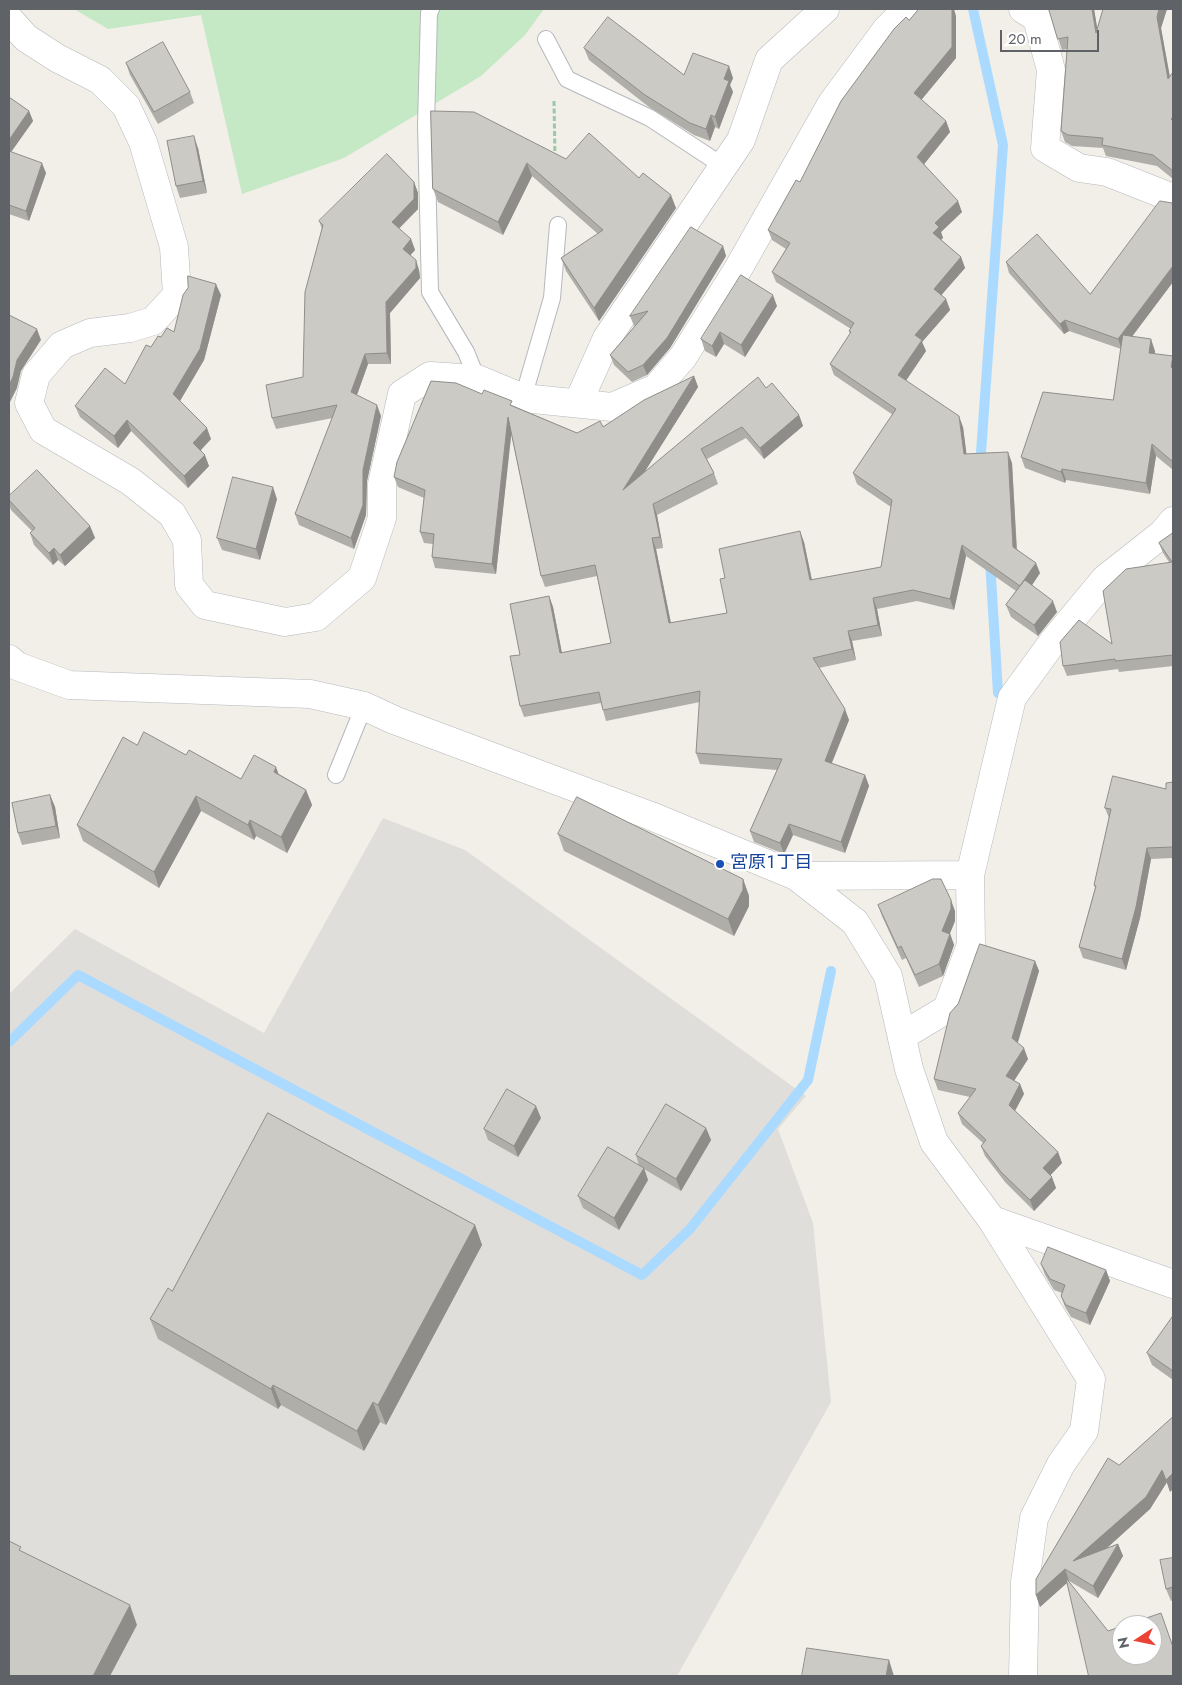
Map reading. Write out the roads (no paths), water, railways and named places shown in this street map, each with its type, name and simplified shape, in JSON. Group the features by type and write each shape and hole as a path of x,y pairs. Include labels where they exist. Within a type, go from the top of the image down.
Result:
{"street":[{"path":"578,403 607,338 741,140 769,60 825,9"},
{"path":"9,18 26,38 49,53 100,80 126,106 143,142 172,240 177,295 153,321 130,328 90,333 62,346 36,375 29,403 43,430 130,481 172,514 187,540 189,584 205,604 285,622 316,617 362,578 382,518 382,484 402,394 430,376 477,379 523,398 612,407 656,388 683,357 738,269 832,102 886,30 907,9"},
{"path":"1023,9 1037,18 1051,70 1045,148 1079,168 1107,172 1173,198"},
{"path":"902,1036 947,1009 972,945 970,875 1012,698 1052,643 1105,579 1162,534 1173,521"},
{"path":"9,659 17,666 70,685 310,694 364,706 394,720 651,816 796,876 855,922 888,976 909,1069 934,1142 992,1220 1091,1379 1084,1431 1061,1464 1034,1518 1025,1582 1023,1676"},
{"path":"796,876 970,875"},
{"path":"992,1220 1173,1284"}],"lane":[{"path":"431,9 429,13 426,125 430,292 466,352 477,379"},
{"path":"546,39 567,79 650,118 723,166"},
{"path":"523,398 552,298 558,225"},
{"path":"336,775 364,706"}],"waterway":[{"path":"973,9 1003,145 981,452 983,466"},
{"path":"990,560 998,693"},
{"path":"9,1042 78,975 642,1275 690,1229 808,1080 831,971"}],"place":[{"name":"宮原１丁目","path":"720,864"}]}
